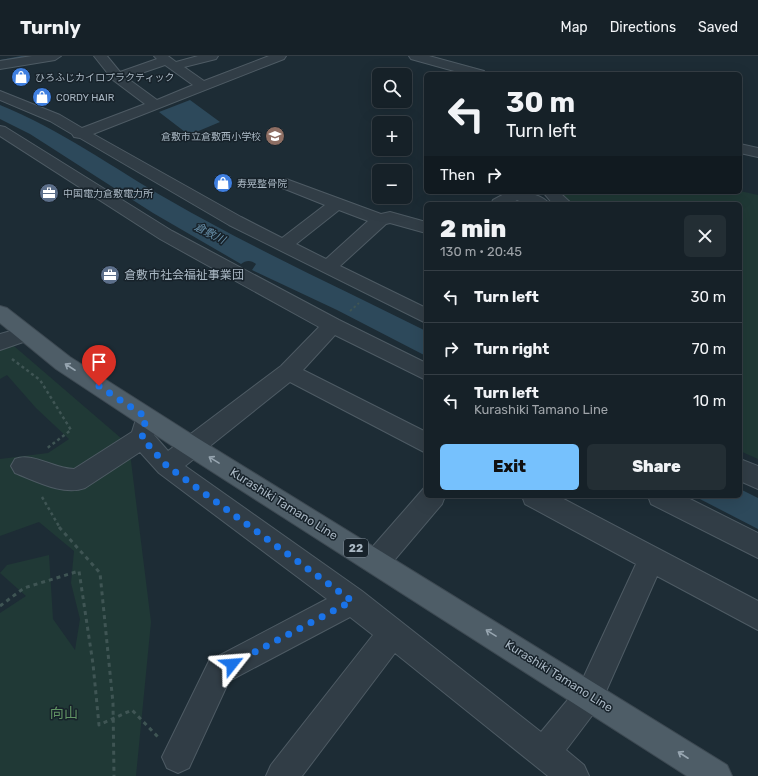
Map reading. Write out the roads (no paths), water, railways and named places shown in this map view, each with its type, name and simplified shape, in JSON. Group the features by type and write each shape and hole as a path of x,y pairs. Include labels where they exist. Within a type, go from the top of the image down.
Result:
{"main road":[{"name":"Kurashiki Tamano Line","path":"0,313 144,427 191,446 377,561 716,776"}],"street":[{"path":"0,65 55,56"},
{"path":"100,56 118,77 155,105"},
{"path":"118,77 167,61 212,56"},
{"path":"79,134 280,56"},
{"path":"415,56 472,72"},
{"path":"167,61 203,86"},
{"path":"0,95 36,110 235,222 424,315"},
{"path":"0,130 166,235 332,325 424,371"},
{"path":"742,149 758,153"},
{"path":"286,184 380,220"},
{"path":"502,202 515,194"},
{"path":"519,194 537,202"},
{"path":"552,194 561,202"},
{"path":"283,246 337,204"},
{"path":"328,267 380,220 390,217 424,227"},
{"path":"167,466 288,372 332,325"},
{"path":"4,349 25,334"},
{"path":"288,372 424,442"},
{"path":"23,466 64,480 77,480 144,427 167,466 352,601 561,769 590,695 652,558"},
{"path":"742,470 758,478"},
{"path":"377,561 431,498"},
{"path":"538,498 758,616"},
{"path":"664,498 758,546"},
{"path":"178,757 219,671 352,601"},
{"path":"282,776 393,633"}],"water":[{"path":"190,100 220,122 189,135 159,112"},
{"name":"倉敷川","path":"0,105 44,125 200,218 424,330 424,355 337,310 252,270 256,264 250,261 241,264 153,213 30,134 0,119"},
{"path":"742,490 758,498 758,529 698,498 742,498"}],"waterway":[{"path":"0,61 27,56"}],"place":[{"name":"ひろふじカイロプラクティック","path":"21,77"},
{"name":"CORDY HAIR","path":"42,97"},
{"name":"倉敷市立倉敷西小学校","path":"275,136"},
{"name":"寿晃整骨院","path":"223,183"},
{"name":"中国電力倉敷電力所","path":"49,193"},
{"name":"倉敷市社会福祉事業団","path":"110,275"}],"park label":[{"name":"向山","path":"64,713"}]}
